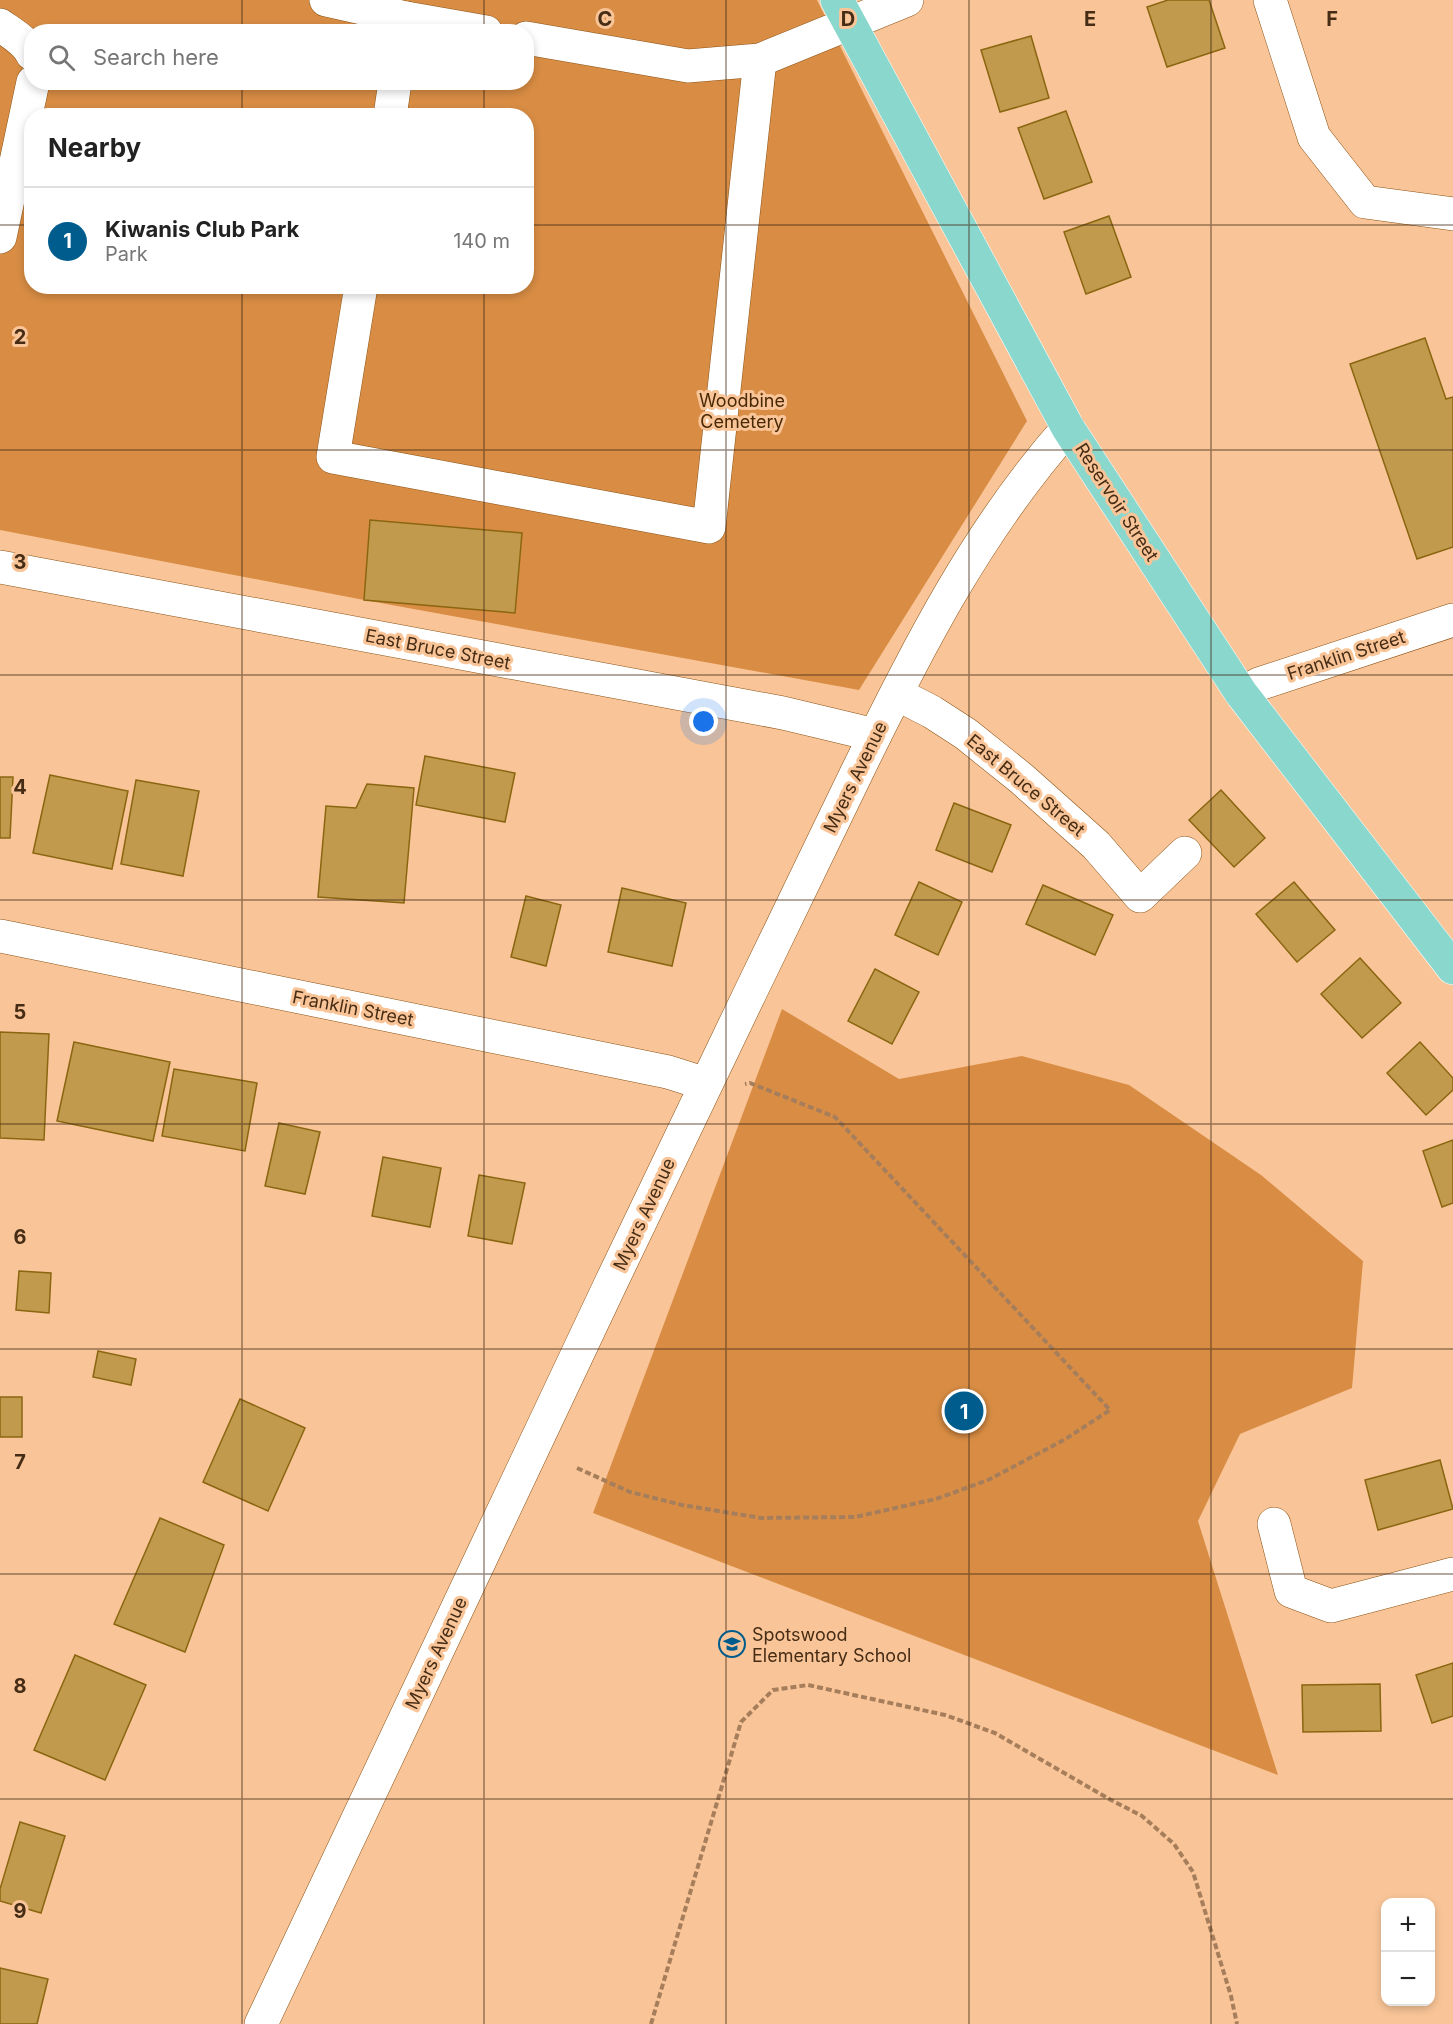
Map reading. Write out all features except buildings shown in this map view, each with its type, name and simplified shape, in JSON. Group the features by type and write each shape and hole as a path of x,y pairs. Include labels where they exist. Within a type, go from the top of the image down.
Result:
{"main road":[{"name":"Reservoir Street","path":"843,12 1068,428 1241,693 1453,968"}],"street":[{"path":"326,0 402,24"},
{"path":"534,40 688,66 760,60 843,12 907,0"},
{"path":"1270,0 1314,137 1365,202 1453,214"},
{"path":"0,26 24,43"},
{"path":"360,294 333,457 708,527 760,60"},
{"path":"27,108 31,90"},
{"path":"391,108 394,90"},
{"path":"0,237 24,124"},
{"name":"Myers Avenue","path":"261,2024 703,1089 875,735 978,546 1034,466 1068,428"},
{"name":"East Bruce Street","path":"0,567 783,713 875,735"},
{"name":"Franklin Street","path":"1241,693 1259,684 1453,620"},
{"name":"East Bruce Street","path":"897,694 932,712 966,734 1022,779 1096,845 1140,896 1185,853"},
{"name":"Franklin Street","path":"0,936 668,1072 703,1089"},
{"path":"1274,1524 1291,1591 1331,1606 1453,1574"}],"path":[{"path":"577,1468 630,1492 682,1505 760,1518 855,1517 936,1499 988,1480 1064,1440 1110,1410 835,1117 750,1083 703,1089"},
{"path":"651,2024 741,1722 773,1690 808,1685 945,1715 995,1733 1142,1816 1174,1844 1193,1872 1232,1996 1237,2024"}],"green space":[{"name":"Woodbine Cemetery","path":"0,0 817,0 1027,421 859,690 364,600 0,530"},
{"path":"782,1009 899,1079 1022,1056 1129,1085 1261,1175 1363,1261 1352,1388 1240,1434 1198,1521 1278,1775 593,1513"}],"place":[{"name":"Kiwanis Club Park","path":"964,1411"},
{"name":"Spotswood Elementary School","path":"732,1644"}]}
